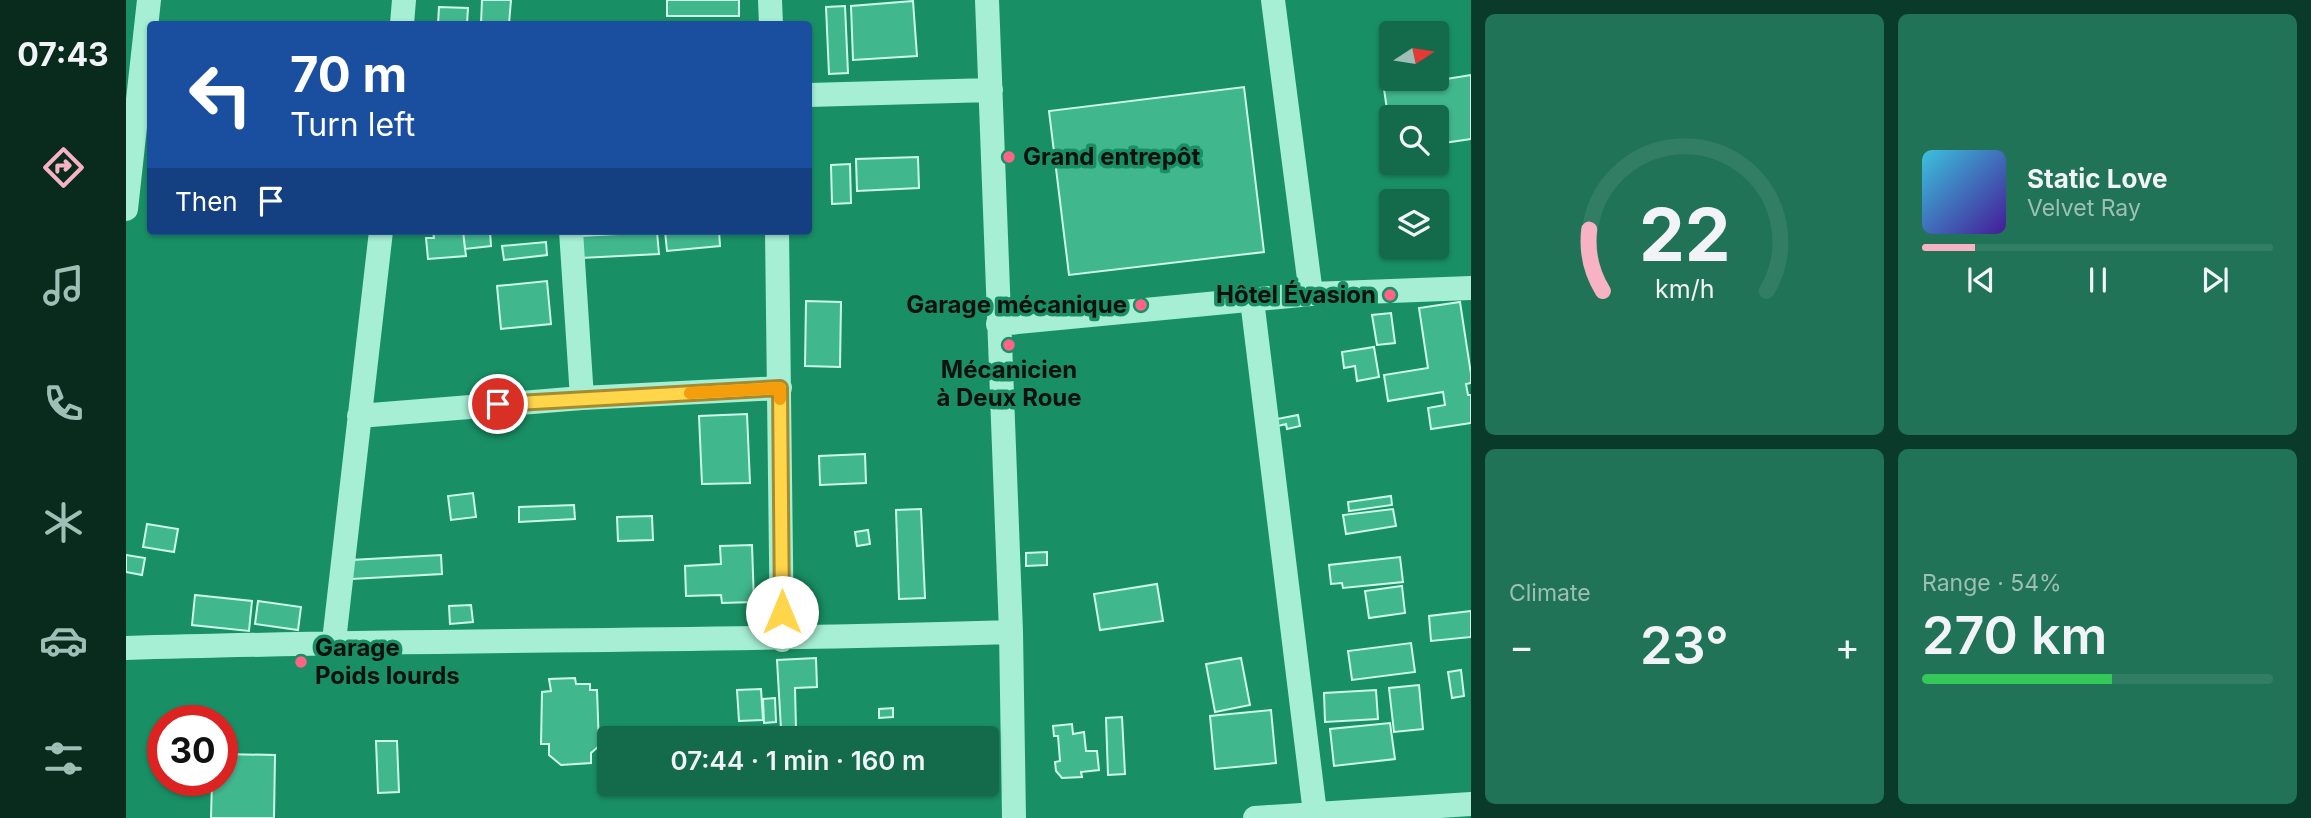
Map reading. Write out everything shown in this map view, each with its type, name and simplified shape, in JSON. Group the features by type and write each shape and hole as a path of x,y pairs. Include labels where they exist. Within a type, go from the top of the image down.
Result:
{"street":[{"path":"126,209 149,0"},
{"path":"402,21 404,0"},
{"path":"770,0 771,21"},
{"path":"987,0 1011,632 1014,818"},
{"path":"1273,0 1311,294"},
{"path":"812,95 991,90"},
{"path":"334,641 381,235"},
{"path":"571,235 582,398"},
{"path":"777,235 782,640"},
{"path":"998,324 1311,294 1471,288"},
{"path":"1252,300 1315,813"},
{"path":"359,416 582,398 780,388"},
{"path":"126,648 334,641 782,640 1011,632"},
{"path":"1265,817 1471,804"}],"building":[{"path":"482,0 511,0 509,21 481,21"},
{"path":"667,0 739,0 739,16 667,16"},
{"path":"913,1 917,56 853,60 851,6"},
{"path":"845,6 848,73 829,74 826,7"},
{"path":"439,7 468,8 467,21 438,21"},
{"path":"1471,75 1471,139 1449,142 1449,105 1386,105 1384,91 1449,91 1449,79"},
{"path":"1244,87 1264,252 1069,275 1049,111"},
{"path":"918,157 919,188 857,191 856,159"},
{"path":"850,164 851,203 832,204 831,165"},
{"path":"434,235 463,235 466,256 428,259 426,238 434,238"},
{"path":"463,235 490,235 491,246 465,249"},
{"path":"657,235 659,254 581,258 580,236"},
{"path":"665,235 719,235 720,246 667,251"},
{"path":"546,242 547,255 504,260 502,246"},
{"path":"547,281 551,324 501,329 497,286"},
{"path":"806,301 841,302 840,367 805,366"},
{"path":"1460,302 1471,374 1471,383 1466,384 1468,395 1471,395 1471,423 1431,429 1428,408 1445,405 1443,392 1388,401 1384,375 1428,368 1419,308"},
{"path":"1391,313 1395,343 1377,345 1372,315"},
{"path":"1374,347 1379,377 1357,381 1355,366 1344,368 1342,352"},
{"path":"747,414 750,483 702,484 699,416"},
{"path":"1298,415 1300,426 1287,429 1286,424 1278,426 1277,419"},
{"path":"865,454 866,483 820,485 819,456"},
{"path":"473,493 476,517 451,520 448,496"},
{"path":"1391,496 1392,505 1349,511 1348,502"},
{"path":"574,505 575,519 519,522 519,507"},
{"path":"921,509 925,598 899,599 896,510"},
{"path":"1393,509 1396,526 1346,534 1343,515"},
{"path":"652,516 653,540 618,541 617,517"},
{"path":"147,524 178,529 174,552 143,547"},
{"path":"868,530 870,544 857,546 855,532"},
{"path":"752,545 754,602 722,603 721,595 686,596 685,566 721,564 720,546"},
{"path":"1047,552 1047,565 1026,566 1026,553"},
{"path":"126,555 145,558 142,575 126,572"},
{"path":"441,555 442,574 352,579 351,560"},
{"path":"1400,557 1403,582 1343,588 1342,583 1331,584 1329,565"},
{"path":"1157,584 1163,621 1100,630 1094,594"},
{"path":"1402,586 1405,613 1369,618 1365,591"},
{"path":"195,595 252,601 249,631 192,625"},
{"path":"258,601 301,607 298,630 255,624"},
{"path":"471,605 473,622 450,624 449,606"},
{"path":"1471,611 1471,637 1431,641 1429,616"},
{"path":"1411,643 1415,672 1352,680 1348,651"},
{"path":"816,658 817,687 795,688 796,726 781,726 777,660"},
{"path":"1241,658 1250,705 1215,712 1206,664"},
{"path":"1461,670 1464,696 1452,698 1448,672"},
{"path":"575,678 576,684 590,684 590,690 597,690 597,748 591,753 591,763 561,765 549,755 549,744 541,744 542,692 551,691 549,679"},
{"path":"1419,685 1423,729 1394,732 1389,688"},
{"path":"761,689 763,720 739,721 737,690"},
{"path":"1376,690 1378,719 1325,722 1324,693"},
{"path":"775,698 776,722 764,723 763,699"},
{"path":"893,708 893,717 879,718 879,709"},
{"path":"1271,710 1276,763 1215,769 1210,716"},
{"path":"1122,717 1125,774 1108,775 1106,718"},
{"path":"1390,723 1395,759 1334,766 1330,729"},
{"path":"1072,724 1073,734 1084,732 1086,751 1097,751 1099,770 1081,772 1082,777 1062,778 1056,771 1055,762 1060,761 1058,736 1054,736 1053,726"},
{"path":"376,741 397,741 399,792 378,793"},
{"path":"238,754 275,755 274,818 211,818 212,796 238,796"}],"slow traffic":[{"path":"690,393 780,388 780,399"}],"place":[{"name":"Grand entrepôt","path":"1009,157"},
{"name":"Hôtel Évasion","path":"1390,295"},
{"name":"Garage mécanique","path":"1141,305"},
{"name":"Mécanicien à Deux Roue","path":"1009,345"},
{"name":"Garage Poids lourds","path":"301,662"}],"route":[{"path":"498,404 780,388 782,612"}]}
